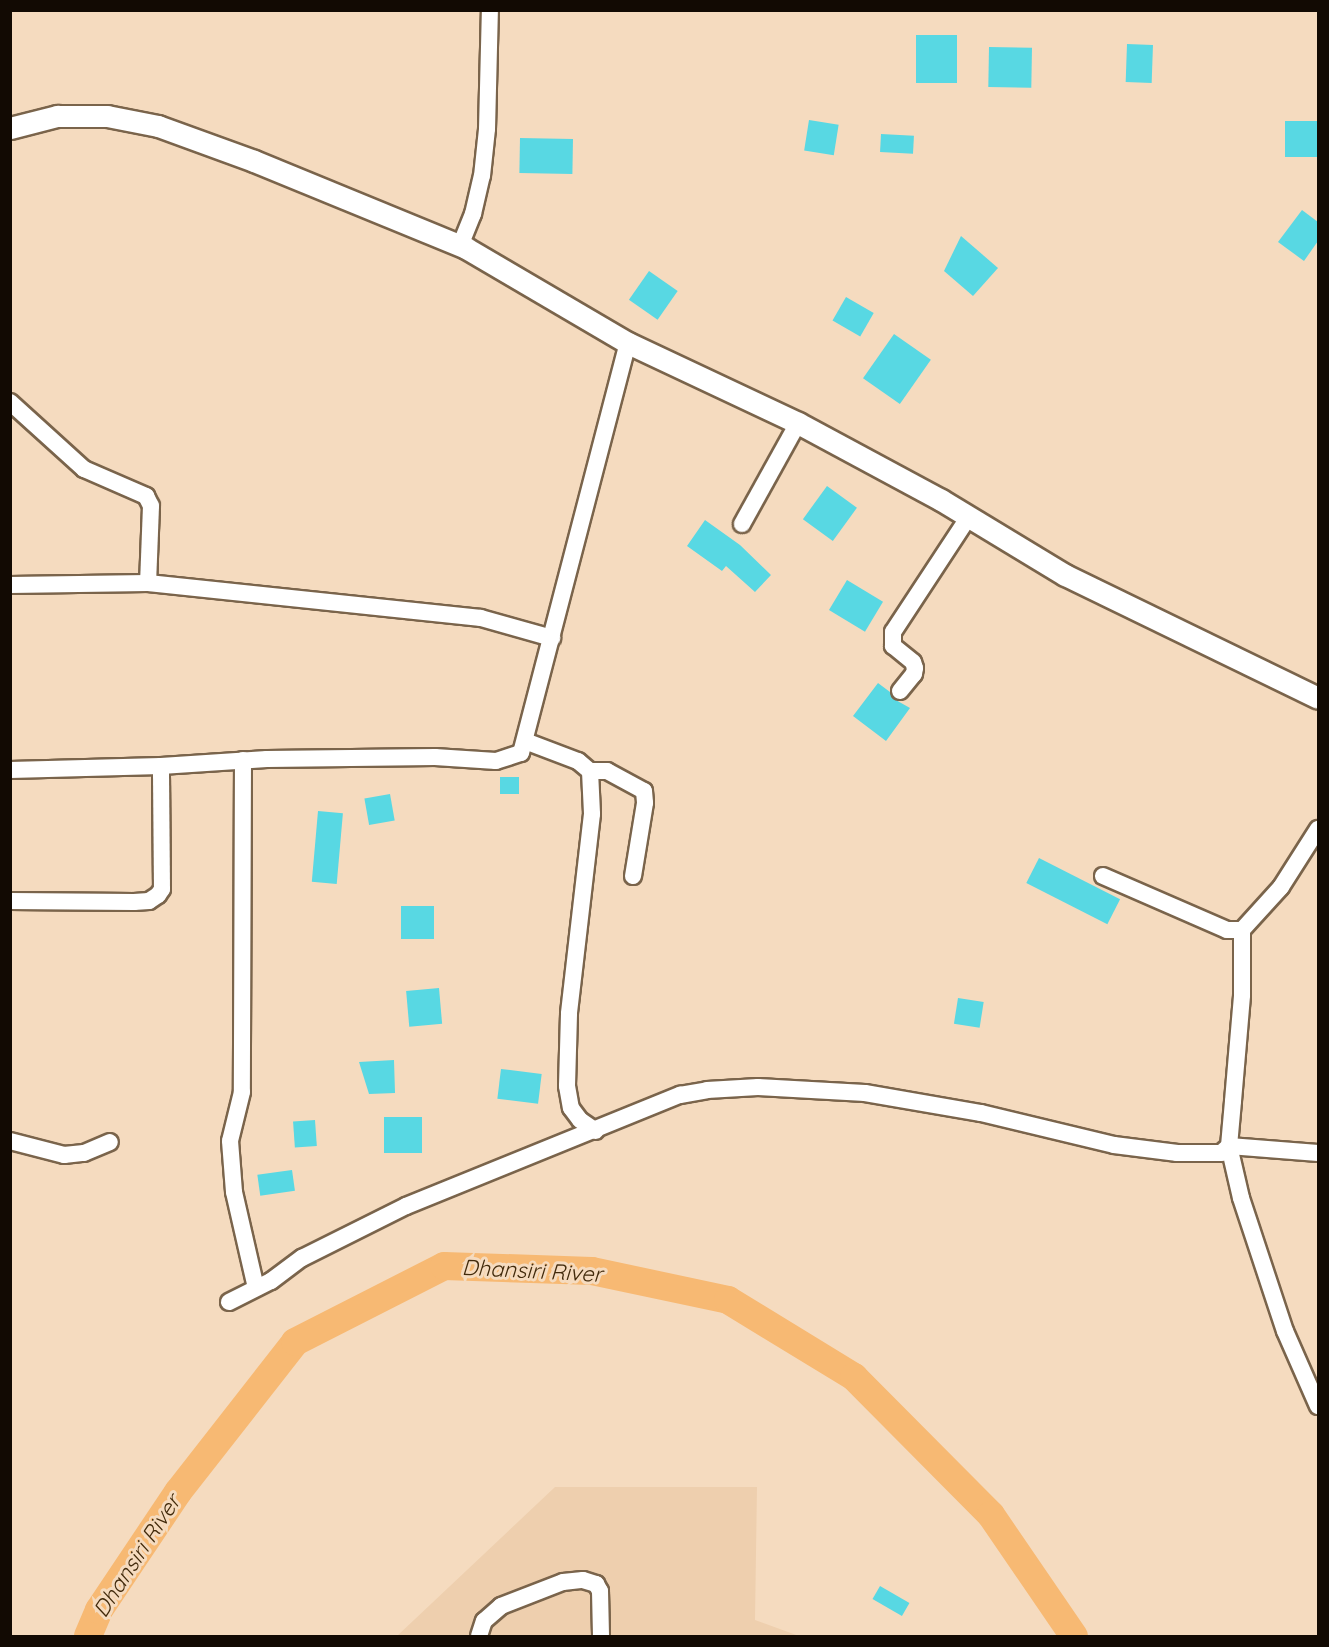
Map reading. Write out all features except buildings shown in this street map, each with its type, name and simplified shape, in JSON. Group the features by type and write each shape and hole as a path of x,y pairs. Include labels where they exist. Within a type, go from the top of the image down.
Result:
{"street":[{"path":"460,246 473,214 482,176 487,129 490,10"},
{"path":"10,128 57,116 107,116 158,126 254,161 460,246 628,343 798,423 941,500 1065,575 1318,698"},
{"path":"10,770 161,766 243,760 435,757 496,761 521,753 628,343"},
{"path":"10,402 84,469 146,496 151,506 148,584"},
{"path":"742,524 798,423"},
{"path":"900,691 915,668 913,662 893,646 893,632 969,518"},
{"path":"10,585 148,584 481,618 552,638"},
{"path":"525,741 578,761 590,771 607,771 644,791 645,803 633,876"},
{"path":"243,760 242,1092 230,1140 234,1192 256,1288"},
{"path":"10,901 134,902 149,901 158,895 162,889 161,766"},
{"path":"590,771 592,814 569,1014 567,1086 572,1108 580,1120 597,1131"},
{"path":"1318,829 1281,887 1242,930 1242,994 1229,1146 1241,1198 1285,1332 1318,1406"},
{"path":"1103,876 1227,930 1242,930"},
{"path":"229,1302 271,1281 302,1258 406,1206 497,1167 597,1131 680,1095 707,1090 758,1087 865,1093 981,1113 1114,1145 1177,1153 1221,1153 1229,1146 1318,1153"},
{"path":"10,1141 64,1155 84,1153 110,1142"},
{"path":"479,1636 484,1621 501,1606 563,1582 584,1580 597,1584 600,1592 601,1636"}],"shaded area":[{"path":"555,1487 757,1487 755,1620 799,1636 397,1636"}],"waterway":[{"name":"Dhansiri River","path":"88,1636 99,1610 178,1492 295,1342 444,1266 592,1271 728,1300 854,1377 991,1515 1074,1636"}]}
